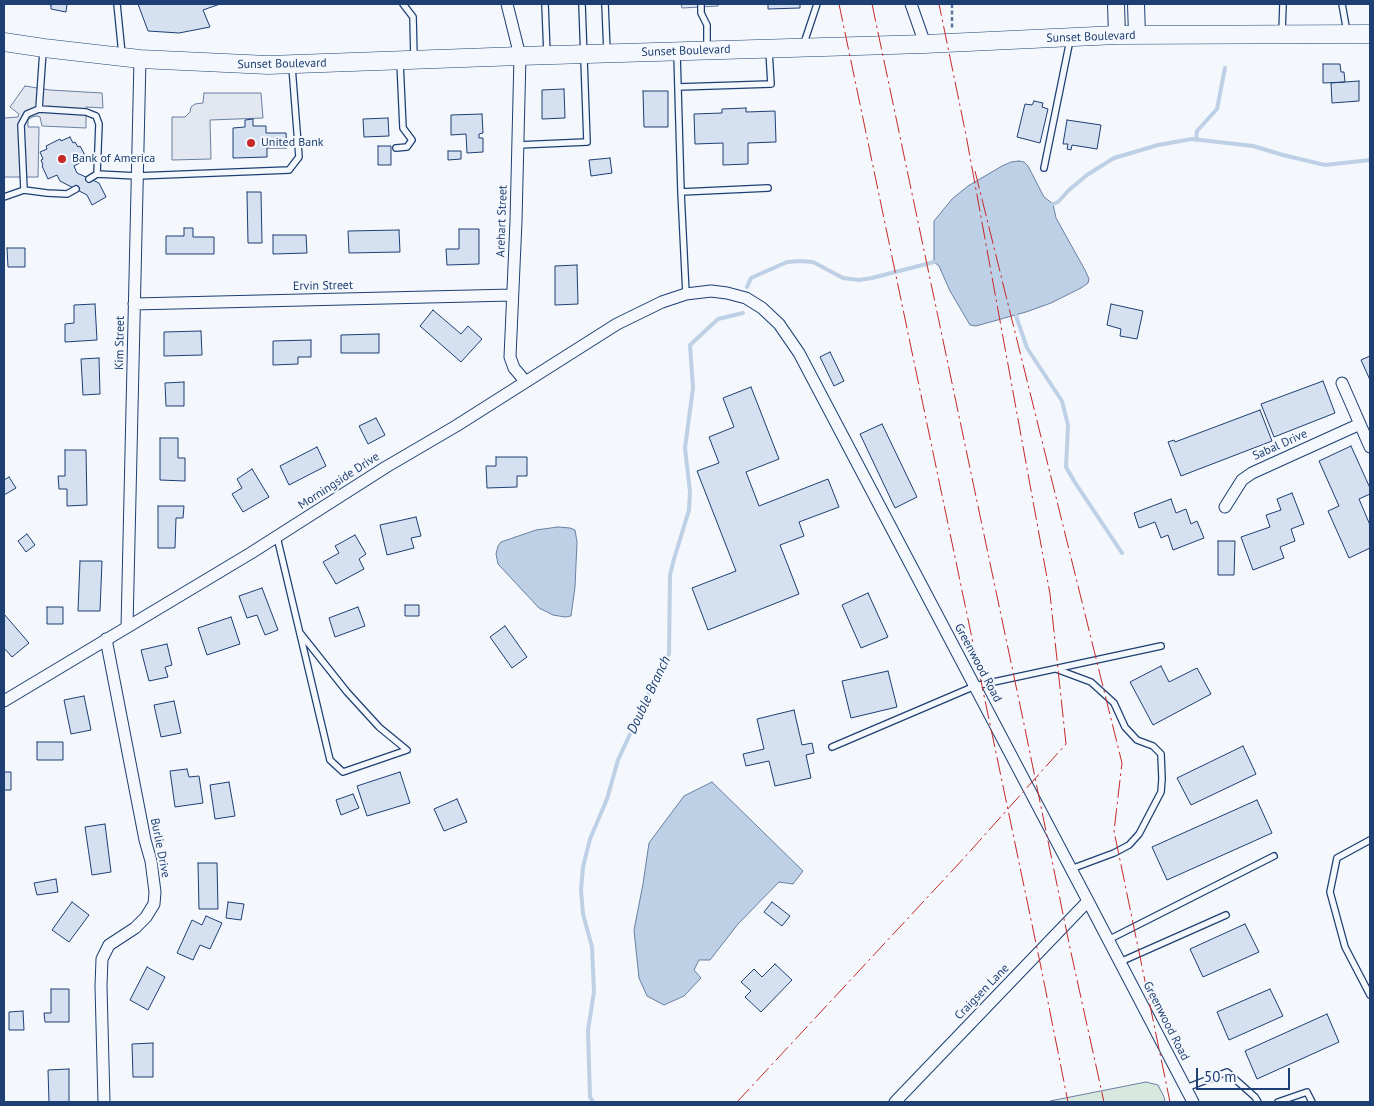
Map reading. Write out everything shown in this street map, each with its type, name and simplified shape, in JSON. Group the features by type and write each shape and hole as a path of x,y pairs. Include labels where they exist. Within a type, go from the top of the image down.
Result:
{"main road":[{"name":"Sunset Boulevard","path":"4,42 131,59 268,65 925,44 1137,35 1370,34"}],"street":[{"name":"Arehart Street","path":"507,4 520,56 510,357 514,368 525,381"},
{"path":"911,4 925,44"},
{"path":"1116,4 1116,36"},
{"path":"1136,4 1137,35"},
{"name":"Kim Street","path":"127,627 137,176 131,59"},
{"name":"Greenwood Road","path":"689,293 711,291 746,298 762,308 779,324 799,353 1193,1102"},
{"name":"Morningside Drive","path":"4,701 276,537 617,324 662,302 689,293"},
{"name":"Ervin Street","path":"134,304 512,296"},
{"path":"1342,383 1370,447"},
{"name":"Sabal Drive","path":"1225,507 1242,480 1252,473 1360,424"},
{"name":"Burlie Drive","path":"104,1102 102,959 110,945 136,928 154,904 151,861 145,840 106,639"},
{"name":"Craigsen Lane","path":"895,1102 1088,901"}],"lane":[{"path":"117,4 131,59"},
{"path":"396,148 407,147 412,140 403,128 407,60 413,17 403,4"},
{"path":"545,4 547,55"},
{"path":"518,144 587,142 582,4"},
{"path":"605,4 608,54"},
{"path":"701,4 701,13 707,26 707,51"},
{"path":"802,48 817,4"},
{"path":"1282,34 1283,4"},
{"path":"1342,4 1348,34"},
{"path":"1044,168 1071,38"},
{"path":"39,109 44,48"},
{"path":"678,87 770,84 769,49"},
{"path":"677,52 681,192 689,293"},
{"path":"89,179 97,174 137,176 289,170 299,156 292,64"},
{"path":"24,190 21,125 28,114 39,109 86,112 96,116 99,124 97,174"},
{"path":"681,192 768,188"},
{"path":"4,197 24,190 47,194 68,194 76,190"},
{"path":"276,537 330,760 343,772 407,750 379,726 353,699 300,634"},
{"path":"832,748 975,686 1161,646"},
{"path":"1055,669 1091,682 1114,704 1126,727 1137,740 1153,746 1161,754 1161,792 1139,834 1129,845 1114,853 1071,869"},
{"path":"1370,840 1337,858 1330,892 1345,947 1370,995"},
{"path":"1108,940 1274,856"},
{"path":"1120,962 1226,915"},
{"path":"1185,1088 1227,1072 1255,1097 1258,1102"},
{"path":"1278,1102 1307,1092 1312,1102"}],"path":[{"path":"952,4 953,43"}],"shaded area":[{"path":"681,4 718,4 718,6 682,8"},
{"path":"25,86 50,90 102,93 103,108 86,107 86,128 42,126 40,117 32,117 28,120 28,127 39,127 38,177 4,177 4,118 18,117 19,114 10,107"},
{"path":"204,93 261,93 263,118 210,120 211,159 172,160 172,117 185,117 190,112 191,107 195,104 203,103"},
{"path":"1146,1082 1158,1085 1165,1102 1050,1102 1050,1101"}],"water":[{"path":"1019,161 1024,162 1028,166 1044,197 1053,204 1056,218 1085,270 1089,279 1088,283 1051,303 1026,312 976,326 970,325 950,291 939,266 934,262 934,221 952,199 968,186 1002,166"},
{"path":"558,527 575,530 577,542 575,587 571,616 565,617 553,615 539,608 498,564 496,554 501,542 536,530"},
{"path":"712,782 803,871 793,884 779,882 738,924 710,960 699,960 694,970 701,978 684,996 664,1005 647,996 639,978 634,930 649,843 684,796"}],"building":[{"path":"46,4 67,4 66,12 51,9 51,5"},
{"path":"138,4 220,4 203,10 210,27 179,33 148,31"},
{"path":"768,4 800,4 800,8 768,9"},
{"path":"1323,64 1340,64 1341,72 1344,72 1345,82 1323,83"},
{"path":"1359,81 1359,101 1332,103 1331,83"},
{"path":"564,89 565,118 542,119 542,90"},
{"path":"643,91 668,91 668,127 644,127"},
{"path":"1034,101 1043,103 1042,107 1048,109 1040,143 1017,137 1025,104 1032,105"},
{"path":"746,108 746,112 775,111 776,142 748,143 748,164 723,165 723,143 695,144 694,114 722,113 722,109"},
{"path":"482,114 483,133 479,134 479,138 483,138 483,152 467,153 466,134 451,135 451,115"},
{"path":"388,118 389,136 364,137 363,119"},
{"path":"253,119 253,126 266,126 266,133 286,133 287,148 267,148 267,157 233,158 233,128 245,127 245,120"},
{"path":"1067,120 1101,125 1097,149 1072,145 1071,150 1067,149 1068,144 1063,144"},
{"path":"70,137 73,143 75,142 78,147 80,146 87,159 74,166 77,173 99,183 106,197 92,205 87,195 60,181 57,175 48,179 42,166 41,160 43,159 40,152 47,149 46,146 60,139 61,141"},
{"path":"378,146 391,146 391,165 378,165"},
{"path":"448,151 461,151 461,159 448,160"},
{"path":"610,158 612,173 591,176 589,160"},
{"path":"247,192 261,192 262,243 248,243"},
{"path":"184,228 193,228 193,237 214,237 214,254 166,254 166,236 184,236"},
{"path":"459,229 479,229 479,264 447,265 446,249 459,249"},
{"path":"399,230 400,252 349,253 348,231"},
{"path":"273,235 306,235 307,253 273,254"},
{"path":"7,248 25,248 25,267 8,267"},
{"path":"577,265 578,304 555,305 555,266"},
{"path":"95,304 97,340 65,342 65,324 74,323 74,305"},
{"path":"1111,304 1143,311 1137,339 1120,336 1121,329 1107,325"},
{"path":"433,310 461,334 468,326 482,339 461,362 420,326"},
{"path":"201,331 202,355 164,356 164,332"},
{"path":"379,334 379,353 341,353 341,335"},
{"path":"311,340 311,357 298,357 298,364 273,365 273,341"},
{"path":"830,352 844,381 834,386 820,357"},
{"path":"1370,356 1370,380 1361,360"},
{"path":"99,358 100,394 83,395 81,359"},
{"path":"1323,381 1335,413 1274,437 1261,404"},
{"path":"184,382 184,406 166,406 165,383"},
{"path":"751,387 779,459 746,472 759,506 828,479 839,507 799,522 804,536 780,545 799,594 708,630 692,588 736,571 697,471 719,463 709,437 734,427 723,398"},
{"path":"1260,410 1272,441 1181,476 1168,442 1174,440 1175,442"},
{"path":"376,418 385,435 368,444 359,426"},
{"path":"882,424 917,497 895,508 860,434"},
{"path":"160,438 178,438 178,458 185,458 185,481 160,480"},
{"path":"1351,446 1370,488 1370,494 1359,499 1370,525 1370,548 1349,558 1328,511 1339,506 1319,461"},
{"path":"317,447 326,466 289,485 280,466"},
{"path":"65,450 86,450 87,505 67,506 67,489 59,489 58,476 65,476"},
{"path":"496,457 527,457 527,476 517,476 517,487 487,488 486,466 496,466"},
{"path":"252,469 269,497 243,512 232,494 242,488 237,479"},
{"path":"9,477 16,488 4,495 4,480"},
{"path":"1292,493 1304,524 1291,529 1295,541 1280,547 1284,558 1253,570 1241,537 1270,527 1266,515 1281,510 1277,499"},
{"path":"1171,499 1176,513 1186,509 1191,524 1197,521 1204,538 1173,550 1168,535 1161,538 1155,522 1139,528 1134,513"},
{"path":"158,506 184,506 183,518 176,518 175,548 158,548"},
{"path":"416,517 421,536 411,538 414,548 387,555 380,525"},
{"path":"27,534 35,545 26,552 18,541"},
{"path":"355,535 366,554 359,559 364,569 336,584 323,562 339,553 335,546"},
{"path":"1218,541 1235,541 1234,575 1218,575"},
{"path":"80,561 102,561 100,611 78,611"},
{"path":"262,588 278,630 265,635 257,615 247,618 239,596"},
{"path":"868,593 888,637 861,648 842,605"},
{"path":"405,605 419,605 419,616 405,616"},
{"path":"47,607 63,607 63,624 47,624"},
{"path":"358,607 365,626 335,637 329,618"},
{"path":"4,614 29,643 12,657 4,648"},
{"path":"231,617 240,644 207,655 198,628"},
{"path":"505,626 527,657 512,668 490,637"},
{"path":"167,644 172,665 165,667 168,677 149,681 141,650"},
{"path":"1161,666 1169,682 1197,668 1211,694 1153,725 1130,682"},
{"path":"888,671 897,707 851,718 842,681"},
{"path":"84,696 91,730 71,734 64,700"},
{"path":"174,701 181,733 161,737 154,705"},
{"path":"794,710 802,745 812,743 814,753 806,755 811,778 775,786 769,761 746,766 743,754 764,749 757,719"},
{"path":"37,742 63,742 63,760 37,760"},
{"path":"1243,746 1256,774 1191,805 1177,778"},
{"path":"187,769 189,777 199,776 203,803 175,807 170,771"},
{"path":"4,772 11,772 11,790 4,790"},
{"path":"400,772 410,803 367,816 357,786"},
{"path":"229,782 235,816 215,819 210,785"},
{"path":"353,794 359,808 341,815 336,800"},
{"path":"457,799 467,822 444,831 434,809"},
{"path":"1257,800 1272,833 1167,880 1152,847"},
{"path":"105,824 111,872 92,875 85,827"},
{"path":"198,863 217,863 218,909 199,909"},
{"path":"56,879 58,892 37,895 34,883"},
{"path":"72,902 89,915 69,942 52,930"},
{"path":"228,902 244,904 241,920 226,918"},
{"path":"772,902 790,916 782,926 764,912"},
{"path":"206,916 222,923 210,949 200,945 193,960 177,953 192,920 202,925"},
{"path":"1245,924 1259,952 1203,977 1190,949"},
{"path":"775,964 792,980 761,1012 745,997 751,991 741,982 754,969 762,977"},
{"path":"147,967 165,977 148,1010 130,1000"},
{"path":"51,989 69,989 69,1022 45,1022 44,1013 51,1013"},
{"path":"1270,989 1283,1016 1229,1040 1217,1012"},
{"path":"23,1011 24,1030 9,1030 9,1012"},
{"path":"1327,1014 1339,1042 1257,1079 1245,1051"},
{"path":"153,1043 153,1077 133,1077 132,1044"},
{"path":"69,1069 69,1102 49,1102 48,1070"}],"waterway":[{"name":"Double Branch","path":"1196,140 1197,131 1217,109 1225,68"},
{"path":"1053,204 1058,202 1087,175 1114,158 1158,145 1192,139 1253,146 1325,165 1370,160"},
{"name":"Double Branch","path":"747,287 751,278 787,262 813,262 843,278 859,280 934,262"},
{"name":"Double Branch","path":"593,1102 590,1097 588,1030 594,992 592,947 583,914 581,890 583,867 590,839 607,799 618,760 669,654 670,575 689,510 690,492 685,448 693,388 690,345 718,319 743,313"},
{"path":"1016,316 1027,348 1062,401 1068,425 1066,467 1122,553"}],"power":[{"path":"839,4 1068,1102"},
{"path":"872,4 1104,1102"},
{"path":"737,1102 964,858 1066,744 1050,594 966,135 939,4"},
{"path":"975,171 1122,763 1114,831 1170,1102"}],"place":[{"name":"United Bank","path":"251,143"},
{"name":"Bank of America","path":"62,159"}]}
